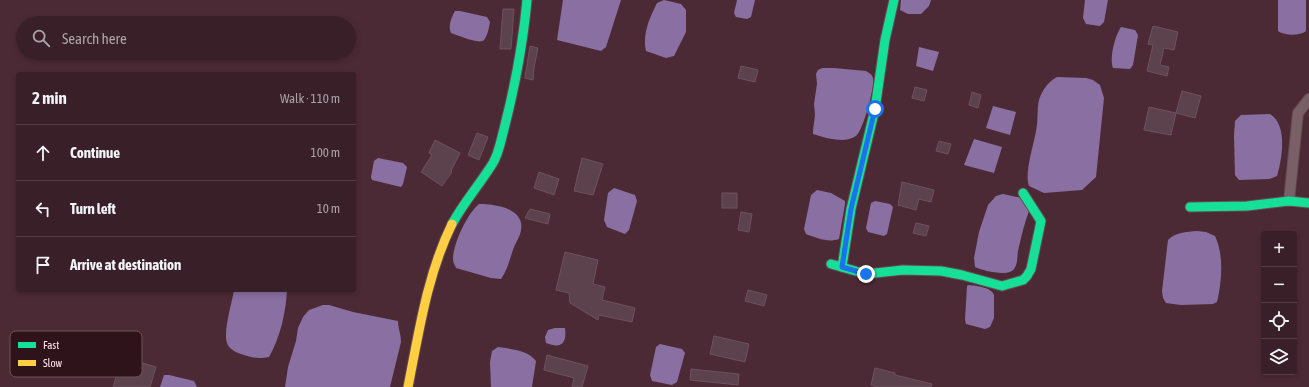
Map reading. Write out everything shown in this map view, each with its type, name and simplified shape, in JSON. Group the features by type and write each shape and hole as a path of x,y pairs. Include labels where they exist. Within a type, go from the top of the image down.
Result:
{"street":[{"path":"408,387 425,302 443,244 451,224 461,207 490,168 497,153 513,95 524,34 528,0"},
{"path":"842,267 851,209 875,109 885,40 894,0"},
{"path":"1289,201 1298,114 1309,99"},
{"path":"830,264 866,274 903,270 941,272 962,275 1002,286 1023,280 1031,269 1041,221 1024,193"},
{"path":"1190,207 1247,206 1289,201 1309,203"}],"shaded area":[{"path":"563,0 621,0 606,47 601,51 557,40"},
{"path":"664,0 681,4 686,10 686,32 674,56 666,58 646,51 645,45 647,26 652,14 657,3"},
{"path":"737,0 755,0 751,17 747,19 736,17 734,13"},
{"path":"901,0 931,0 929,6 921,14 908,14 900,10"},
{"path":"1085,0 1108,0 1104,22 1100,26 1086,24 1083,18"},
{"path":"1278,0 1306,0 1306,31 1300,34 1292,35 1284,34 1278,31"},
{"path":"455,11 487,17 490,22 484,40 473,41 451,33 450,22"},
{"path":"1121,27 1135,30 1138,35 1133,65 1130,69 1113,68 1112,64 1113,47"},
{"path":"919,47 939,52 933,71 916,66"},
{"path":"822,68 866,71 873,77 868,108 862,126 856,136 846,140 835,140 813,134 815,115 814,104 817,84 816,74 818,70"},
{"path":"1057,77 1086,78 1093,80 1100,85 1104,98 1096,177 1082,190 1044,193 1029,186 1028,173 1030,156 1036,132 1039,100 1046,87"},
{"path":"993,106 1016,112 1010,135 986,128"},
{"path":"1270,114 1276,119 1281,134 1282,152 1277,176 1269,179 1239,180 1235,175 1235,121 1241,115"},
{"path":"974,139 1002,147 994,173 964,165"},
{"path":"378,158 403,163 407,167 401,187 372,180 371,177 374,161"},
{"path":"614,188 635,195 637,201 629,230 625,234 607,227 604,220 608,193"},
{"path":"817,190 831,193 845,201 839,239 827,240 806,234 804,229 811,195"},
{"path":"1003,194 1022,198 1029,211 1021,236 1017,263 1014,269 1007,273 990,272 975,267 974,258 979,232 988,205 996,196"},
{"path":"875,201 890,204 893,207 887,234 884,236 868,232 866,228 871,203"},
{"path":"479,204 498,206 510,210 515,213 521,223 519,236 501,279 491,278 456,268 453,262 455,245 458,238 470,215"},
{"path":"1197,231 1206,232 1215,236 1218,243 1221,268 1217,302 1213,304 1181,305 1166,303 1163,298 1162,291 1168,240 1178,234"},
{"path":"967,286 980,286 990,290 994,295 994,318 990,327 985,329 966,324"},
{"path":"234,292 287,292 282,325 269,357 260,358 247,356 230,348 226,338 228,317"},
{"path":"323,305 329,305 353,312 398,321 401,342 390,387 285,387 288,367 296,341 298,328 303,317 309,310"},
{"path":"565,328 564,341 559,345 551,345 546,343 545,337 548,330"},
{"path":"660,344 682,349 685,353 677,382 672,385 652,381 650,375 656,347"},
{"path":"498,347 514,349 529,354 533,357 536,361 532,387 491,387 490,362 492,351"},
{"path":"164,375 194,381 197,387 160,387"}],"building":[{"path":"503,9 514,9 511,49 500,49"},
{"path":"1153,26 1178,32 1174,50 1164,48 1160,65 1169,67 1167,76 1147,71 1153,45 1148,44"},
{"path":"530,46 538,48 533,80 525,78"},
{"path":"741,66 758,70 755,82 738,78"},
{"path":"915,87 927,90 924,101 912,98"},
{"path":"1182,91 1201,96 1195,118 1176,113"},
{"path":"972,92 981,95 978,108 969,105"},
{"path":"1149,107 1176,113 1171,135 1144,130"},
{"path":"477,133 488,137 479,160 468,155"},
{"path":"435,140 460,153 451,171 452,172 442,186 421,172 432,155 429,153"},
{"path":"939,141 951,144 948,154 936,151"},
{"path":"582,158 603,164 593,195 574,191"},
{"path":"539,172 559,179 554,195 534,188"},
{"path":"902,182 934,190 931,202 919,199 916,210 898,205"},
{"path":"722,193 737,193 737,208 722,208"},
{"path":"530,209 550,214 548,224 525,218"},
{"path":"741,212 752,214 749,232 738,230"},
{"path":"916,223 929,226 926,236 913,233"},
{"path":"565,252 598,260 593,284 605,287 602,300 635,308 632,322 599,315 598,320 570,303 569,293 556,290"},
{"path":"748,290 767,295 764,306 745,301"},
{"path":"714,336 749,344 745,362 710,354"},
{"path":"547,355 588,366 582,387 572,387 574,378 544,370"},
{"path":"142,363 156,367 150,387 113,387 116,377 142,377"},
{"path":"875,368 895,373 895,375 932,384 931,387 876,387 871,385"},
{"path":"691,369 739,374 738,385 690,380"}],"traffic: fast":[{"path":"452,224 493,163 498,151 515,81 527,0"},
{"path":"842,267 851,209 875,109 885,40 894,0"},
{"path":"831,264 866,274 903,270 941,271 1002,286 1023,280 1031,269 1041,221 1023,193"},
{"path":"1190,207 1247,206 1289,201 1309,203"}],"traffic: slow":[{"path":"408,387 430,283 443,243 452,224"}],"route":[{"path":"866,274 842,267 851,209 875,109"}]}
